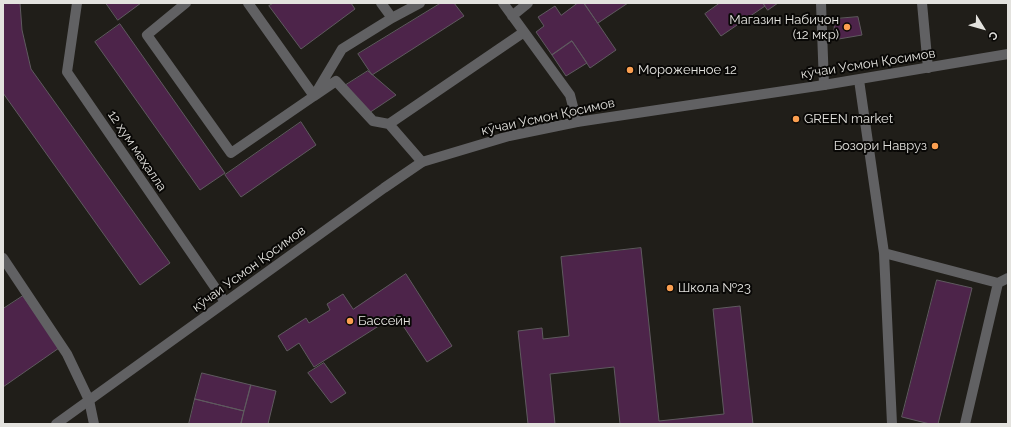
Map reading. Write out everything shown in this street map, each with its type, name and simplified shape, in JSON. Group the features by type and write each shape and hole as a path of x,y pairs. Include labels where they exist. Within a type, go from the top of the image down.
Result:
{"street":[{"name":"12 ҳум маҳалла","path":"77,3 67,72 225,302"},
{"path":"186,3 147,35 231,153 336,81 373,121 389,124 422,162"},
{"path":"248,3 314,96"},
{"path":"381,3 392,18"},
{"path":"314,96 342,49 392,18 420,3"},
{"path":"503,3 570,95 577,122"},
{"path":"512,16 528,3"},
{"path":"820,3 824,85"},
{"path":"922,3 928,68"},
{"path":"389,124 524,32"},
{"name":"кӯчаи Усмон Қосимов","path":"56,424 422,162 509,136 577,122 859,80 1008,54"},
{"path":"859,80 884,253 892,424"},
{"path":"884,253 998,283 1008,278"},
{"path":"3,258 67,354 89,400 94,424"},
{"path":"965,424 998,283"}],"building":[{"path":"3,3 20,3 22,30 31,69 170,263 140,285 3,93"},
{"path":"106,3 141,3 118,20"},
{"path":"274,3 351,3 355,9 301,49 269,6"},
{"path":"441,3 454,3 464,16 372,75 358,54"},
{"path":"578,3 584,3 616,50 590,68 572,41 552,55 536,32 544,26 538,17 555,6 561,15"},
{"path":"584,3 628,3 598,23"},
{"path":"720,3 763,3 765,6 721,36 705,14"},
{"path":"763,3 778,3 768,10"},
{"name":"Магазин Набичон (12 мкр)","path":"858,17 862,35 833,40 835,19"},
{"path":"120,24 225,173 200,190 95,42"},
{"path":"572,41 587,63 566,76 552,55"},
{"path":"368,71 396,95 369,113 346,85"},
{"path":"301,122 316,145 241,197 225,175"},
{"path":"641,248 659,421 724,414 713,309 740,306 753,424 620,424 614,367 550,374 555,424 528,424 518,331 542,328 543,339 569,336 561,257"},
{"name":"Бассейн","path":"406,274 452,346 427,362 396,315 314,367 299,343 287,351 278,336 306,318 309,323 330,310 327,304 343,294 353,309"},
{"path":"937,280 972,288 938,424 930,424 902,417"},
{"path":"23,296 59,348 3,387 3,309"},
{"path":"324,363 346,393 331,403 308,373"},
{"path":"202,373 251,385 244,411 195,399"},
{"path":"251,385 276,391 268,424 241,424"},
{"path":"195,399 244,411 241,424 189,424"}],"place":[{"name":"Магазин Набичон (12 мкр)","path":"847,27"},
{"name":"Мороженное 12","path":"630,70"},
{"name":"GREEN market","path":"796,119"},
{"name":"Бозори Навруз","path":"935,146"},
{"name":"Школа №23","path":"670,288"},
{"name":"Бассейн","path":"350,321"}]}
